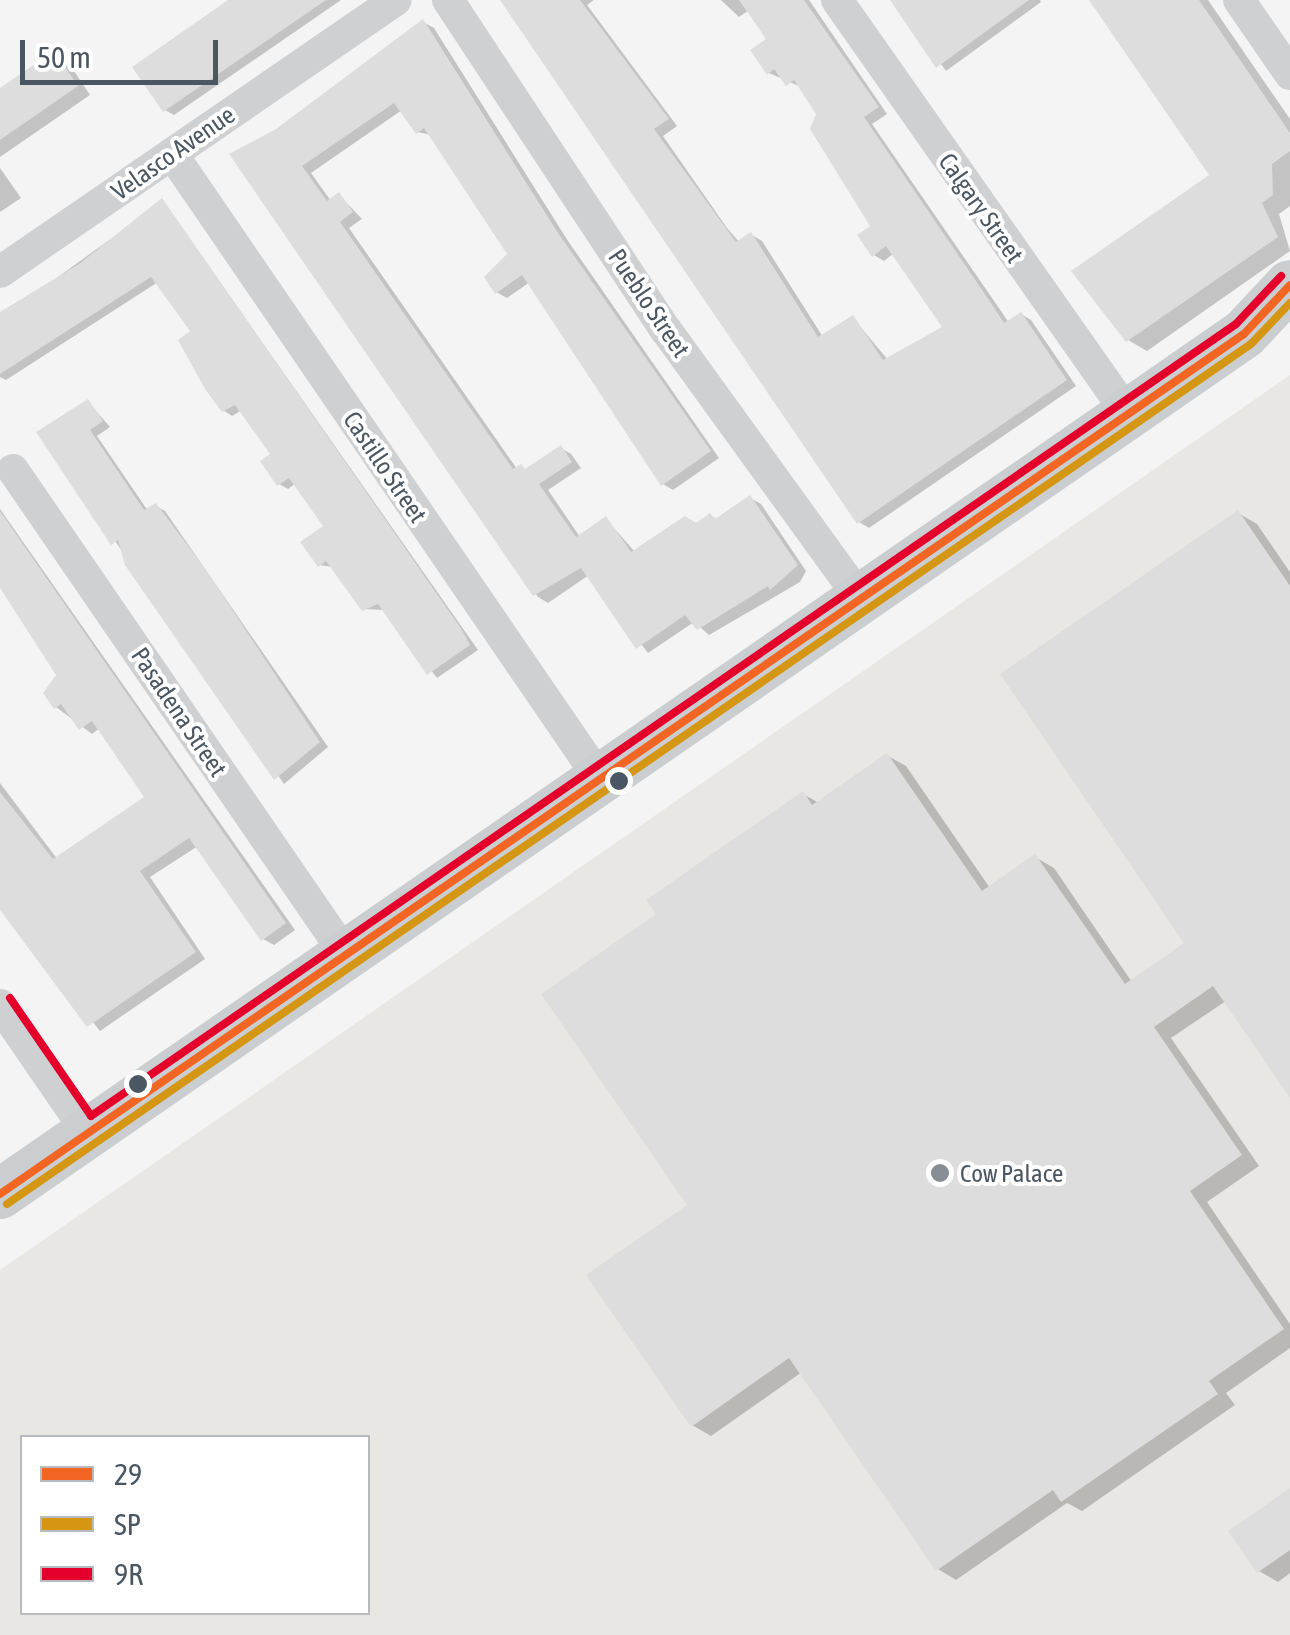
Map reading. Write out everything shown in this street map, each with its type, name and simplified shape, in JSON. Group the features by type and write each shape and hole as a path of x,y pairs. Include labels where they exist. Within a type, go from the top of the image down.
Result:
{"main road":[{"path":"0,1194 1244,334 1290,286"},
{"path":"1244,334 1290,316"}],"street":[{"name":"Velasco Avenue","path":"0,272 396,0"},
{"name":"Pueblo Street","path":"448,0 666,330 861,598"},
{"name":"Calgary Street","path":"837,0 1128,414"},
{"path":"1239,0 1290,74"},
{"name":"Castillo Street","path":"172,154 600,779"},
{"name":"Pasadena Street","path":"13,470 346,955"},
{"path":"0,1005 88,1132"}],"shaded area":[{"name":"Cow Palace","path":"1290,375 1290,1635 0,1635 0,1270"}],"building":[{"path":"228,0 326,0 163,112 132,67"},
{"path":"500,0 580,0 669,119 654,129 736,242 751,232 818,337 853,315 883,360 942,327 886,246 872,257 857,235 870,226 810,129 816,114 794,80 786,86 774,69 767,75 750,50 766,39 739,0 804,0 879,107 864,117 1004,323 1021,312 1067,380 857,524"},
{"path":"890,0 1029,0 936,68"},
{"path":"1089,0 1199,0 1290,133 1290,151 1272,164 1273,195 1262,203 1278,237 1126,342 1071,271 1209,175"},
{"path":"423,19 558,233 711,451 661,486 522,275 495,294 484,277 507,254 424,128 416,134 394,103 302,166 327,201 339,192 353,212 340,222 513,469 521,464 525,469 561,445 572,462 539,484 576,537 606,516 631,552 685,516 696,523 710,513 715,519 750,495 798,565 770,590 768,586 697,630 685,615 636,649 581,568 533,596 229,154 276,129"},
{"path":"54,51 78,86 0,140 0,88"},
{"path":"162,198 462,630 470,645 427,675 378,604 362,611 326,561 318,567 300,542 323,526 289,478 277,486 260,461 270,454 235,405 222,412 205,389 178,340 190,331 151,277 0,374 0,312 79,264"},
{"path":"88,399 103,421 90,430 144,510 156,503 206,570 320,742 274,780 125,565 118,540 111,545 36,432"},
{"name":"Cow Palace","path":"1238,510 1290,586 1290,1098 1213,986 1154,1027 1242,1155 1190,1191 1284,1329 1209,1381 1218,1394 1061,1502 1053,1490 936,1571 789,1358 691,1427 586,1275 687,1205 541,994 656,914 646,900 803,791 812,805 887,753 982,891 1035,854 1125,984 1184,943 1000,674"},
{"path":"0,511 286,923 261,941 189,838 140,871 196,952 87,1027 0,910 0,792 53,859 144,797 92,721 79,730 61,704 54,709 43,693 56,675 0,588"},
{"path":"1290,1488 1290,1550 1257,1573 1228,1531"}],"transit line":[{"name":"9R","path":"10,998 91,1116 1236,324 1281,276"},
{"name":"29","path":"0,1194 1244,334 1290,285"},
{"name":"SP","path":"7,1204 1251,344 1290,303"}],"place":[{"name":"Cow Palace","path":"940,1173"}]}
